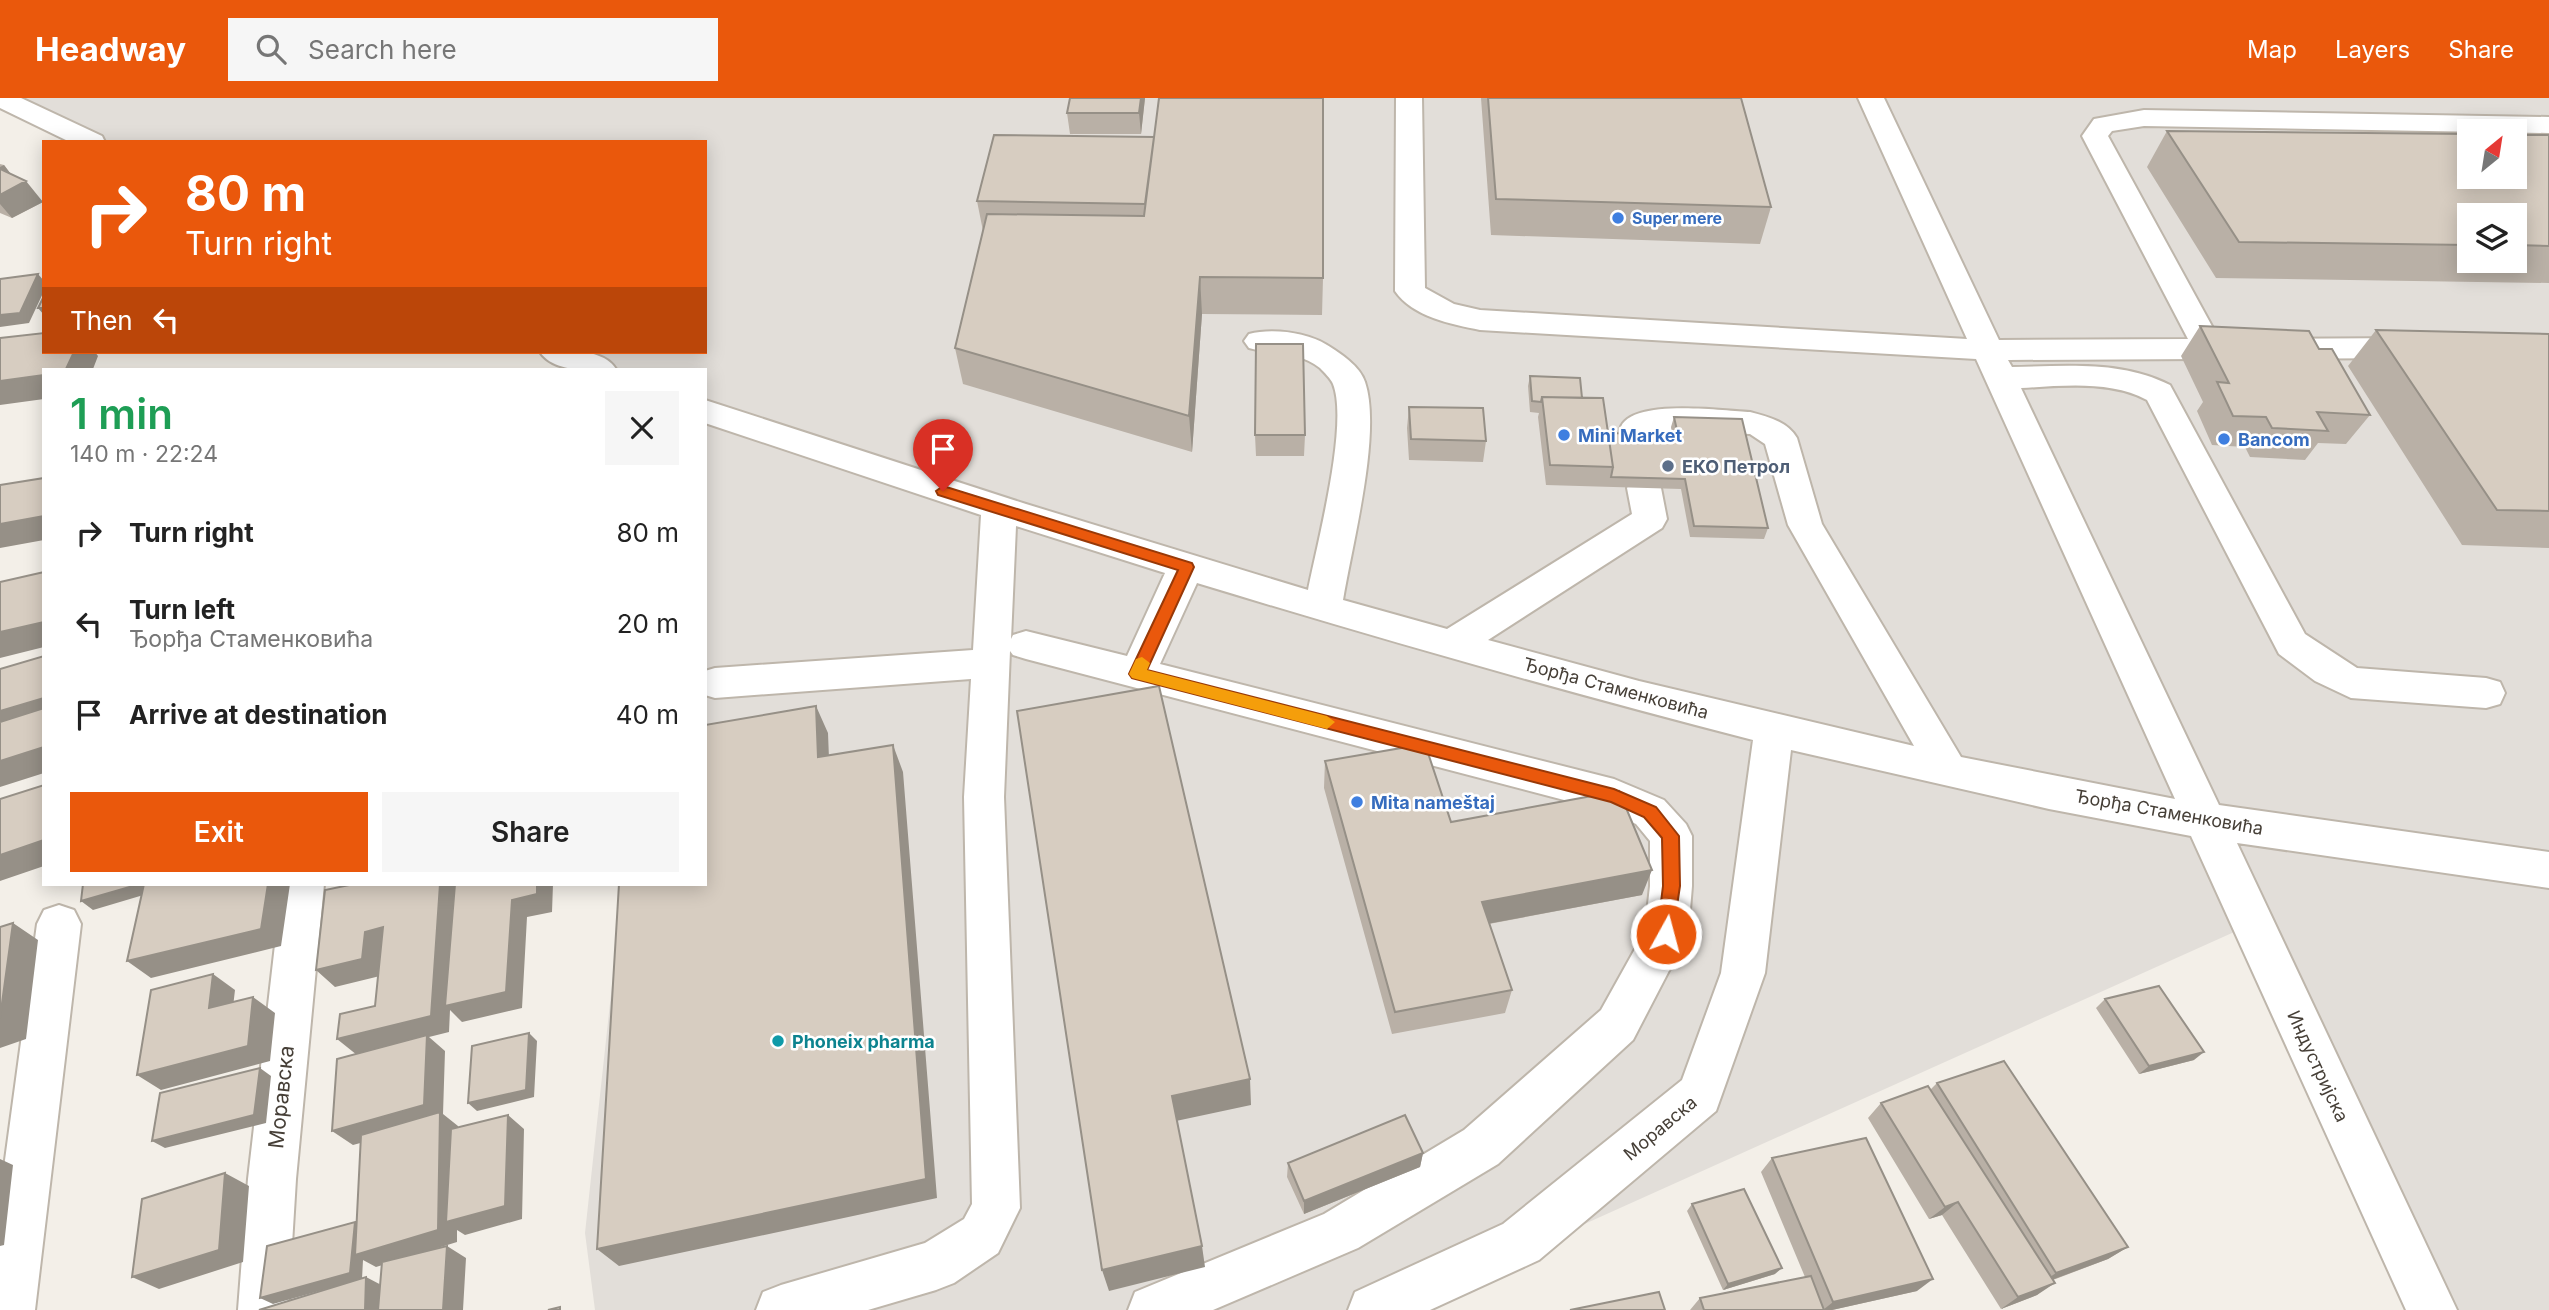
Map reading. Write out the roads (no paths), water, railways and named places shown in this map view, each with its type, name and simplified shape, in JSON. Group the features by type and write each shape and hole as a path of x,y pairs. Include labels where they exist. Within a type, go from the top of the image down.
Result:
{"street":[{"path":"0,98 88,140"},
{"path":"1409,98 1410,291 1430,305 1447,313 1480,320 1993,364 2124,378 2149,385 2159,393 2292,644 2328,671 2351,683 2486,693"},
{"name":"Индустријска","path":"1871,98 2432,1310"},
{"path":"2208,348 2095,136 2103,125 2144,118 2549,125"},
{"path":"1260,341 1307,346 1331,361 1349,381 1355,431 1323,609"},
{"path":"1993,364 2208,348 2440,348"},
{"path":"561,354 597,368"},
{"name":"Ђорђа Стаменковића","path":"707,412 999,509 1323,609 1774,730 1948,770 2205,821 2549,870"},
{"path":"1638,445 1636,431 1641,423 1648,420 1761,426 1780,438 1788,524 1948,770"},
{"path":"1453,644 1647,504 1687,520"},
{"path":"780,1310 936,1265 981,1236 996,1208 984,797 1008,654 999,509"},
{"path":"1137,674 1186,567"},
{"path":"715,683 1008,654 1137,674 1614,796 1650,812 1671,836 1671,886 1666,934 1617,1025 1482,1147 1341,1231 1153,1310"},
{"name":"Моравска","path":"1373,1310 1521,1242 1700,1095 1743,973 1774,730"},
{"name":"Моравска","path":"263,1310 272,1179 303,886"},
{"path":"10,1310 59,923"}],"place":[{"name":"Super mere","path":"1618,218"},
{"name":"Mini Market","path":"1564,435"},
{"name":"Bancom","path":"2224,439"},
{"name":"ЕКО Петрол","path":"1668,466"},
{"name":"Mita nameštaj","path":"1357,802"},
{"name":"Phoneix pharma","path":"778,1041"}]}
